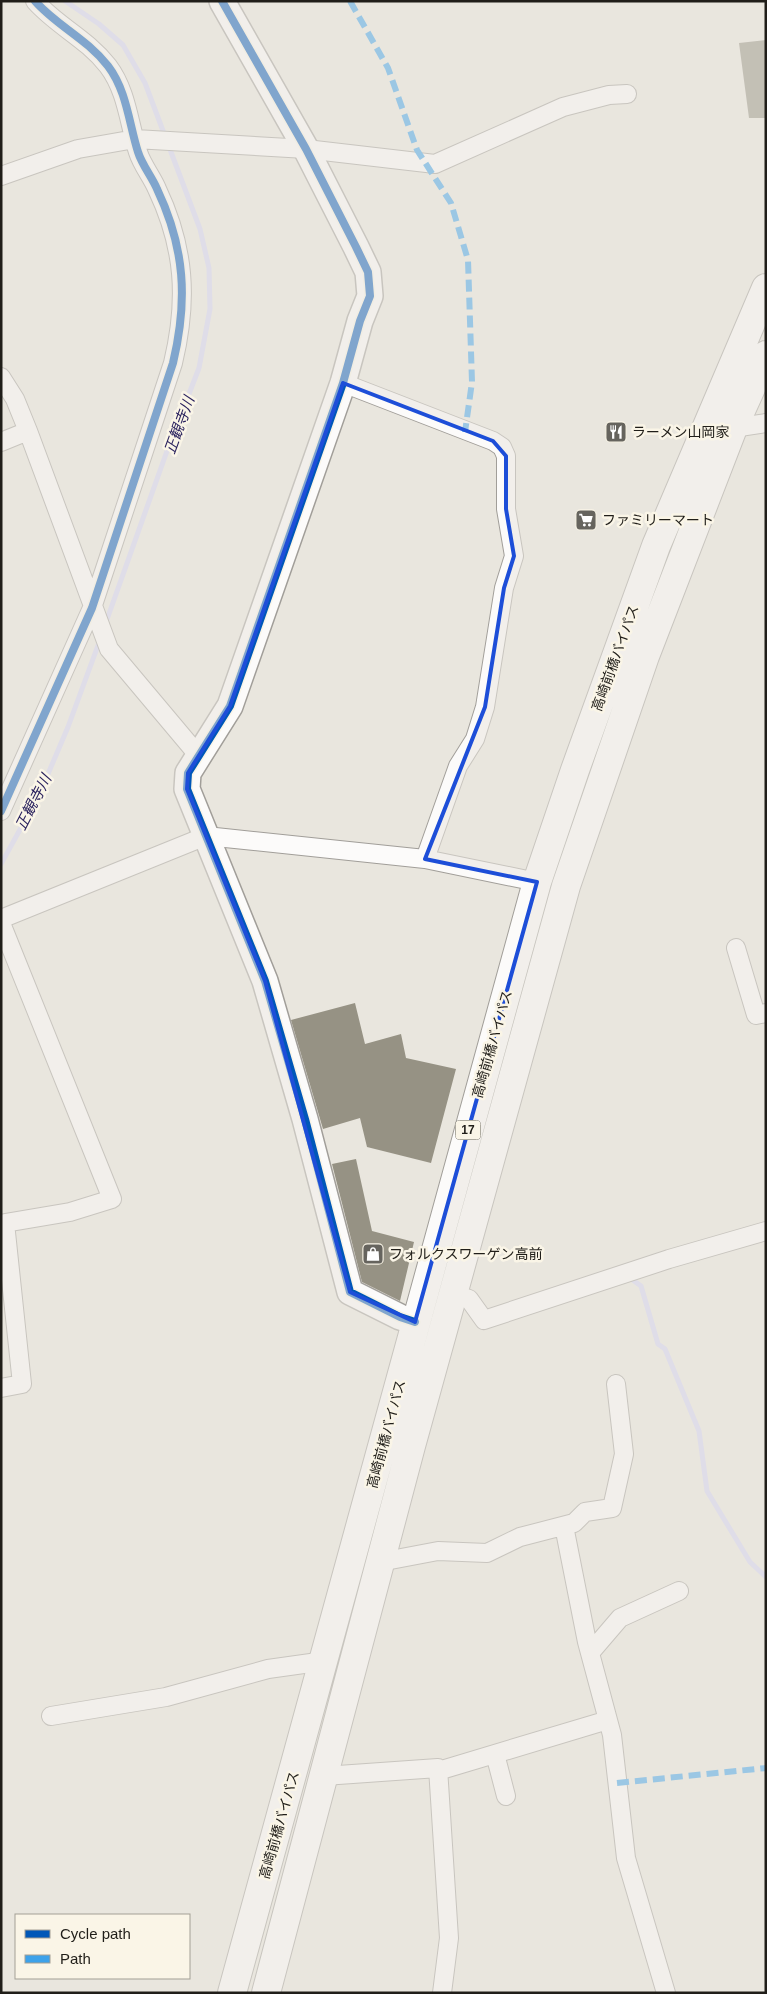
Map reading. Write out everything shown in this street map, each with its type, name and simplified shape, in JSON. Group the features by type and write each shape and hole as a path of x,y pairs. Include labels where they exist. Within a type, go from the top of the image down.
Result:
{"highway":[{"name":"高崎前橋バイパス","path":"232,1993 325,1661 415,1322 537,882 575,770 656,546 766,288"},
{"name":"高崎前橋バイパス","path":"266,1993 452,1294 566,886 645,656 733,428 766,355"}],"street":[{"path":"1,811 92,608 174,362 181,332 184,303 182,273 170,221 157,189 138,152 123,95 110,68 91,46 44,12 35,1"},
{"path":"222,1 306,149 368,272 370,296 360,321 343,383 230,706 188,773 187,788 195,813 265,981 305,1119 350,1292 400,1317 415,1322"},
{"path":"1,176 78,149 135,139 306,149 435,164 563,107 610,95 627,94"},
{"path":"1,377 15,399 109,649 198,755"},
{"path":"343,383 493,441 502,447 506,456 506,509 514,556 504,588 485,708 475,739 458,766 425,859"},
{"path":"733,428 766,423"},
{"path":"1,442 28,432"},
{"path":"1,919 206,836 425,859 537,882"},
{"path":"1,923 112,1199 70,1212 6,1223 22,1384 1,1388"},
{"path":"736,948 756,1015 766,1013"},
{"path":"452,1294 469,1299 484,1320 669,1259 766,1231"},
{"path":"380,1562 438,1551 487,1554 520,1536 574,1523 585,1512 612,1508 624,1454 616,1384"},
{"path":"564,1526 590,1653 608,1720 626,1858 666,1993"},
{"path":"590,1653 620,1618 679,1591"},
{"path":"51,1716 166,1696 268,1669 325,1661"},
{"path":"438,1771 608,1720"},
{"path":"495,1754 506,1796"},
{"path":"324,1776 438,1768 450,1938 442,1993"}],"highlighted area":[{"path":"343,383 493,441 506,456 506,509 514,556 504,588 485,707 425,859 537,882 415,1322 350,1292 265,981 187,789 188,773 230,706"}],"building":[{"path":"766,40 766,118 749,118 739,43"},
{"path":"355,1003 365,1044 401,1034 406,1058 456,1069 431,1163 367,1147 360,1118 323,1129 291,1020"},
{"path":"356,1159 372,1231 414,1242 400,1301 362,1282 332,1164"}],"waterway":[{"name":"正観寺川","path":"65,1 99,24 123,45 145,83 200,229 209,268 210,309 199,368 167,451 105,625"},
{"name":"正観寺川","path":"1,864 39,795 68,727 100,640"},
{"path":"630,1278 641,1286 658,1344 665,1349 699,1431 707,1491 750,1562 766,1577"}],"marked path":[{"path":"350,1 388,68 417,150 451,203 468,260 472,382 465,432"},
{"path":"617,1783 766,1768"}],"cycle path":[{"path":"1,811 92,608 173,363 181,318 182,296 181,274 173,232 157,189 140,157 119,86 108,66 99,56 35,1"},
{"path":"222,1 306,149 356,247 368,272 370,296 360,321 343,383 230,706 188,773 187,789 265,981 305,1119 350,1292 400,1317 415,1322"}],"place":[{"name":"ラーメン山岡家","path":"616,432"},
{"name":"ファミリーマート","path":"586,520"},
{"name":"フォルクスワーゲン高前","path":"373,1254"}]}
